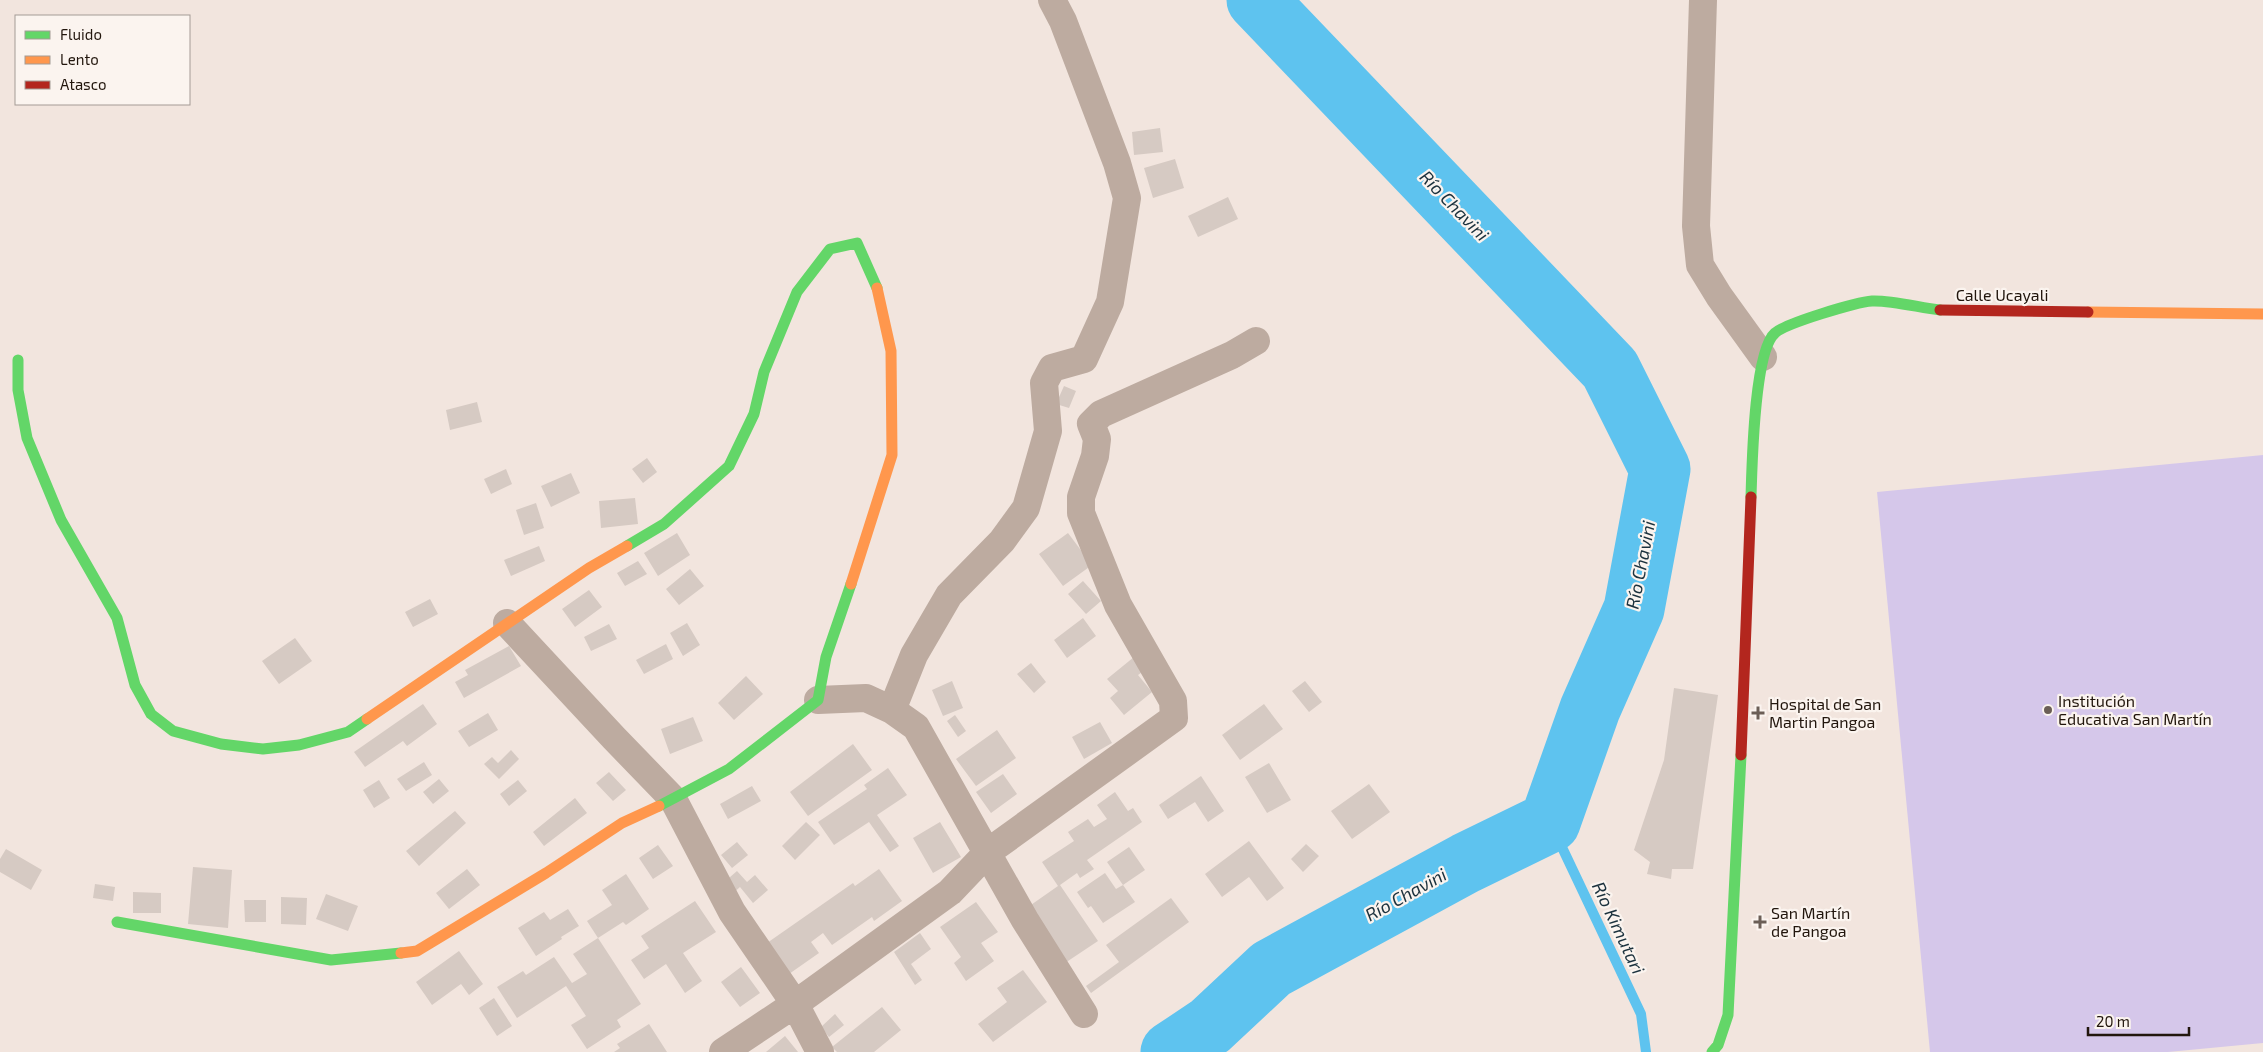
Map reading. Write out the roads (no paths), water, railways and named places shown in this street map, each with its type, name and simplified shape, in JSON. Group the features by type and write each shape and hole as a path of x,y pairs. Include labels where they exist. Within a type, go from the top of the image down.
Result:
{"street":[{"path":"892,710 914,655 949,595 1002,541 1026,508 1048,431 1044,383 1052,368 1084,359 1110,302 1127,198 1116,163 1063,22 1052,0"},
{"path":"1703,0 1696,226 1700,265 1719,296 1763,356"},
{"path":"18,360 18,390 26,438 61,520 117,618 135,685 150,714 173,731 221,744 263,750 299,745 348,732 589,568 664,524 729,466 754,414 764,372 797,292 830,249 857,242 877,288 891,351 892,455 859,564 826,657 818,700"},
{"name":"Calle Ucayali","path":"1712,1052 1718,1045 1728,1015 1745,676 1754,422 1763,356 1774,333 1799,320 1872,302 1946,312 2263,314"},
{"path":"723,1052 795,1004 950,892 988,852 1174,718 1172,700 1118,606 1081,513 1081,497 1095,456 1097,439 1091,424 1101,414 1232,355 1256,341"},
{"path":"507,623 673,799 732,912 795,1004 820,1052"},
{"path":"117,922 331,960 417,951 622,823 673,799 729,769 818,700 866,698 892,710 916,727 1025,920 1084,1014"}],"waterway":[{"name":"Río Chavini","path":"1171,1052 1210,1026 1271,969 1466,863 1550,822 1590,709 1634,609 1660,469 1610,369 1257,0"},
{"name":"Río Kimutari","path":"1550,822 1641,1014 1646,1052"}],"place":[{"name":"Institución Educativa San Martín","path":"2048,710"},
{"name":"Hospital de San Martin Pangoa","path":"1758,713"},
{"name":"San Martín de Pangoa","path":"1760,922"}]}
